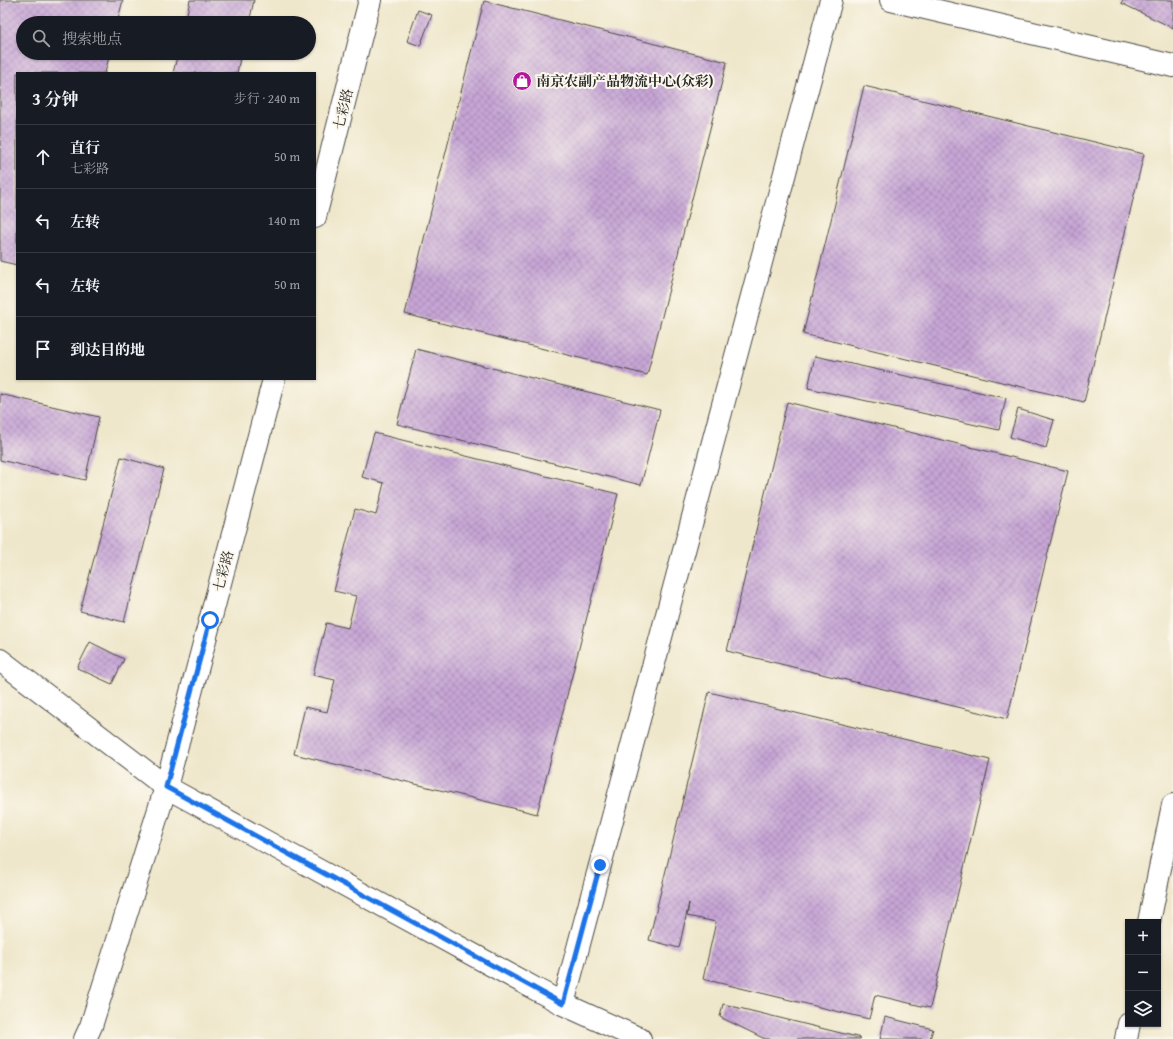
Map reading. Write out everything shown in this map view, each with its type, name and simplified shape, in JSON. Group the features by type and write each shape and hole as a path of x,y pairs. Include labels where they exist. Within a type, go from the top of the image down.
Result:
{"street":[{"name":"七彩路","path":"316,213 370,0"},
{"path":"563,1004 831,0"},
{"path":"891,0 1173,66"},
{"name":"七彩路","path":"85,1039 166,787 274,380"},
{"path":"0,660 166,787 563,1004 640,1039"},
{"path":"1150,919 1173,805"},
{"path":"1126,1039 1128,1027"}],"building":[{"path":"0,0 123,0 119,16 16,16 16,60 108,60 105,72 16,72 16,265 0,261"},
{"path":"190,0 254,0 251,16 187,16"},
{"path":"1123,0 1173,0 1173,28 1121,3"},
{"path":"484,1 727,62 647,375 405,314"},
{"path":"418,10 432,15 420,46 407,41"},
{"path":"176,60 240,60 237,72 173,72"},
{"path":"864,86 1144,154 1084,402 803,334"},
{"path":"416,349 660,410 641,485 397,424"},
{"path":"815,356 1006,398 999,430 808,388"},
{"path":"0,394 99,417 85,480 0,460"},
{"path":"787,402 1068,471 1007,719 727,651"},
{"path":"1018,409 1054,420 1046,448 1010,437"},
{"path":"374,433 618,494 537,814 294,754 305,707 327,712 335,680 313,675 326,623 348,628 356,596 334,591 355,509 376,515 384,483 362,477"},
{"path":"121,457 164,469 124,622 80,611"},
{"path":"90,642 124,659 112,684 77,668"},
{"path":"709,692 990,760 930,1008 875,995 869,1019 703,979 716,922 687,916 689,903 679,948 649,940"},
{"path":"723,1004 861,1038 765,1039 720,1017"},
{"path":"885,1017 933,1029 930,1039 880,1039"}],"place":[{"name":"南京农副产品物流中心(众彩)","path":"522,81"}],"route":[{"path":"210,620 166,787 563,1004 600,865"}]}
